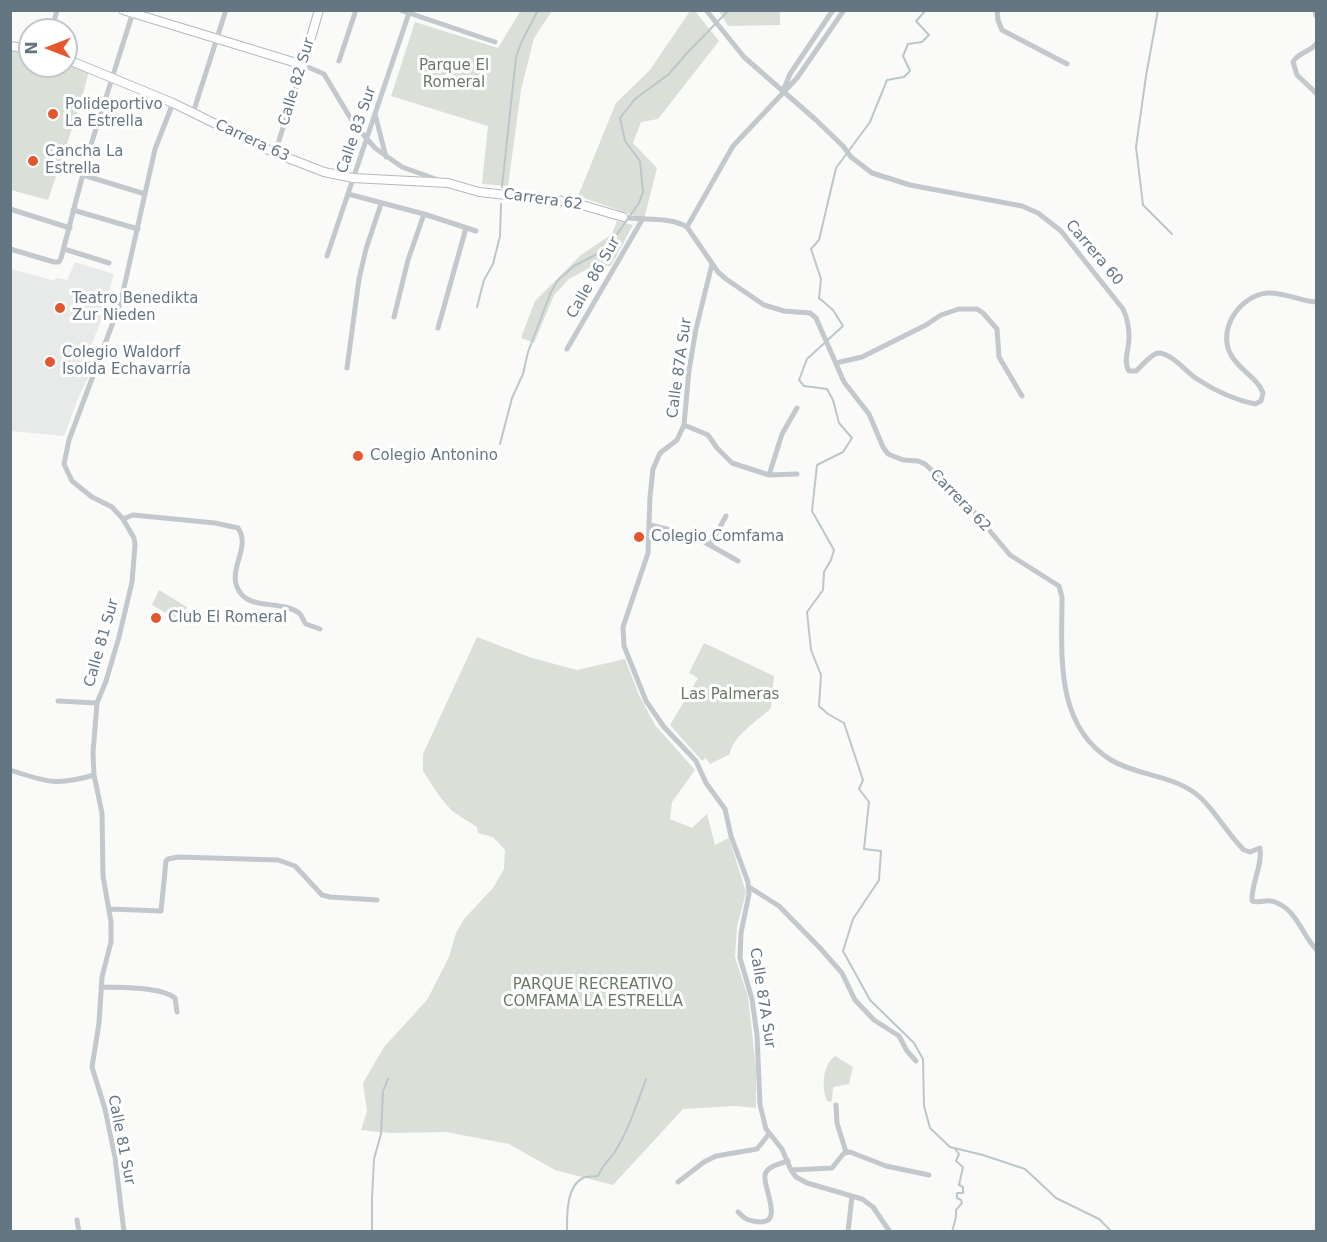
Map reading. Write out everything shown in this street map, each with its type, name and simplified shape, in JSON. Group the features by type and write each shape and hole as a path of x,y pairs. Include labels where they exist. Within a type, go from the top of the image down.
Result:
{"street":[{"name":"Carrera 62","path":"123,10 303,65 324,74 354,124 366,139 386,157 402,167 448,183 494,194 572,202 623,217 670,221 687,227 712,264 726,279 764,305 784,311 810,313 816,318 844,382 869,414 888,454 903,460 925,464 969,506 1010,555 1059,586 1062,597 1063,678 1077,724 1084,734 1111,760 1167,779 1191,790 1244,850 1250,852 1260,848 1261,854 1252,901 1256,903 1268,900 1283,906 1295,917 1309,941 1317,949"},
{"path":"193,113 226,10"},
{"name":"Calle 82 Sur","path":"275,153 319,10"},
{"path":"339,61 356,10"},
{"path":"400,10 495,42"},
{"name":"Carrera 60","path":"706,10 744,57 816,120 864,168 883,178 1022,206 1038,213 1056,226 1124,309 1128,323 1126,365 1129,371 1136,371 1154,354 1161,353 1168,355 1185,371 1212,387 1255,404 1261,401 1263,393 1258,384 1245,373 1230,353 1226,335 1229,322 1245,304 1261,294 1278,294 1303,301 1317,302"},
{"path":"782,92 790,74 833,10"},
{"path":"687,227 733,146 797,78 844,10"},
{"path":"997,10 1002,30 1067,64"},
{"path":"1314,10 1317,16"},
{"path":"10,249 58,262 70,228 89,151 133,12"},
{"name":"Calle 83 Sur","path":"327,256 409,12"},
{"path":"1317,45 1295,58 1293,62 1297,75 1317,93"},
{"name":"Carrera 63","path":"78,64 173,103 275,153 324,172 353,178 448,183"},
{"name":"Calle 81 Sur","path":"124,1232 115,1157 105,1109 92,1067 99,1023 100,987 111,942 110,909 103,876 102,813 94,775 97,703 119,637 132,582 134,538 123,519 112,507 72,481 64,464 69,440 121,301 157,142 173,103"},
{"path":"375,113 386,157"},
{"path":"65,146 89,151"},
{"path":"83,175 145,194"},
{"path":"348,195 424,214 476,231"},
{"path":"347,368 359,279 381,204"},
{"path":"10,209 70,228"},
{"path":"73,210 138,229"},
{"path":"394,317 408,260 424,214"},
{"name":"Calle 86 Sur","path":"567,349 642,220"},
{"path":"438,328 466,228"},
{"path":"64,249 109,263"},
{"name":"Calle 87A Sur","path":"712,264 694,340 684,425 677,440 656,459 651,481 648,553 623,627 624,646 646,701 664,727 696,761 706,783 725,809 731,836 749,887 741,933 740,958 755,1017 760,1105 769,1134 782,1149 791,1170"},
{"path":"836,363 862,357 941,315 959,309 977,309 997,329 999,357 1022,396"},
{"path":"769,475 782,434 797,408"},
{"path":"684,425 708,435 732,463 769,475 797,474"},
{"path":"123,519 132,515 238,528 242,547 235,578 237,587 243,596 251,601 278,605 299,613 303,622 320,629"},
{"path":"710,545 726,516"},
{"path":"650,525 684,532 738,561"},
{"path":"58,701 97,703"},
{"path":"10,770 42,781 56,783 71,782 94,775"},
{"path":"110,909 161,911 166,861 178,857 279,860 295,866 322,895 377,900"},
{"path":"749,887 779,906 820,948 842,973 855,1000 874,1020 899,1036 907,1051 916,1061"},
{"path":"100,987 143,989 171,994 175,998 177,1012"},
{"path":"836,1105 838,1128 846,1152"},
{"path":"678,1182 704,1162 716,1156 757,1149 769,1134"},
{"path":"791,1170 832,1167 846,1152"},
{"path":"846,1152 862,1155 886,1166 929,1175"},
{"path":"738,1212 747,1220 758,1222 770,1217 771,1199 764,1178 766,1172 777,1164 788,1161"},
{"path":"791,1170 796,1177 807,1183 862,1199 873,1207 890,1232"},
{"path":"848,1232 852,1196"},
{"path":"77,1220 79,1232"}],"shaded area":[{"name":"Colegio Waldorf Isolda Echavarría","path":"75,262 114,274 102,318 91,346 88,378 64,436 11,431 11,269 55,281 56,278 67,280"}],"green space":[{"name":"Parque El Romeral","path":"521,10 552,11 534,38 521,90 508,186 482,184 488,126 391,96 415,22 498,48"},
{"path":"690,11 695,11 719,41 658,119 641,122 633,143 657,168 644,219 578,196 616,103 650,70"},
{"path":"719,11 780,11 780,25 728,26"},
{"path":"10,49 18,51 18,78 78,78 78,67 89,71 48,200 11,190"},
{"path":"617,221 633,225 611,266 591,267 569,279 554,295 534,343 521,338 535,301 581,255 612,234"},
{"path":"159,590 187,607 179,620 152,605"},
{"name":"PARQUE RECREATIVO COMFAMA LA ESTRELLA","path":"477,637 532,658 577,670 625,659 639,695 655,725 695,770 672,802 670,819 692,828 707,814 715,845 729,838 746,892 737,927 735,957 748,997 756,1068 756,1108 735,1106 683,1109 613,1185 555,1170 509,1144 446,1132 390,1133 361,1130 367,1111 363,1083 384,1047 427,1000 449,957 456,933 464,919 493,888 504,869 505,850 493,837 478,833 477,827 452,811 423,771 423,754"},
{"name":"Las Palmeras","path":"704,643 774,676 771,708 741,735 730,754 710,764 706,758 702,761 670,725 698,678 689,673"},
{"path":"835,1056 853,1067 849,1084 833,1087 832,1101 828,1102 824,1091 824,1078 827,1066"}],"waterway":[{"path":"502,187 516,57 538,10"},
{"path":"500,444 512,398 523,374 528,352 551,292 558,280 574,266 601,252 610,244 639,203 643,192 640,161 625,141 620,118 635,99 669,74 729,10"},
{"path":"926,10 916,21 929,35 922,42 908,44 903,56 910,71 904,77 887,80 870,122 836,168 819,240 811,249 821,279 819,298 833,310 843,326 807,359 799,380 804,386 827,389 833,400 839,423 852,438 843,452 817,465 812,511 834,550 824,572 823,590 807,612 811,650 821,675 819,706 844,723 863,780 859,789 869,802 864,849 881,851 879,880 853,919 843,951 870,1000 914,1043 923,1059 924,1106 930,1128 950,1147 1025,1169 1056,1198 1099,1219 1112,1232"},
{"path":"1158,10 1136,147 1143,205 1172,234"},
{"path":"477,307 484,280 493,264 500,236 501,204"},
{"path":"372,1232 374,1159 381,1134 383,1091 388,1079"},
{"path":"567,1232 570,1194 573,1188 583,1178 598,1176 614,1153 628,1127 646,1079"},
{"path":"952,1232 956,1210 962,1203 957,1198 957,1193 963,1193 963,1187 959,1185 963,1167 956,1161 959,1154 955,1149"}],"place":[{"name":"Polideportivo La Estrella","path":"53,114"},
{"name":"Cancha La Estrella","path":"33,161"},
{"name":"Teatro Benedikta Zur Nieden","path":"60,308"},
{"name":"Colegio Waldorf Isolda Echavarría","path":"50,362"},
{"name":"Colegio Antonino","path":"358,456"},
{"name":"Colegio Comfama","path":"639,537"},
{"name":"Club El Romeral","path":"156,618"}]}
